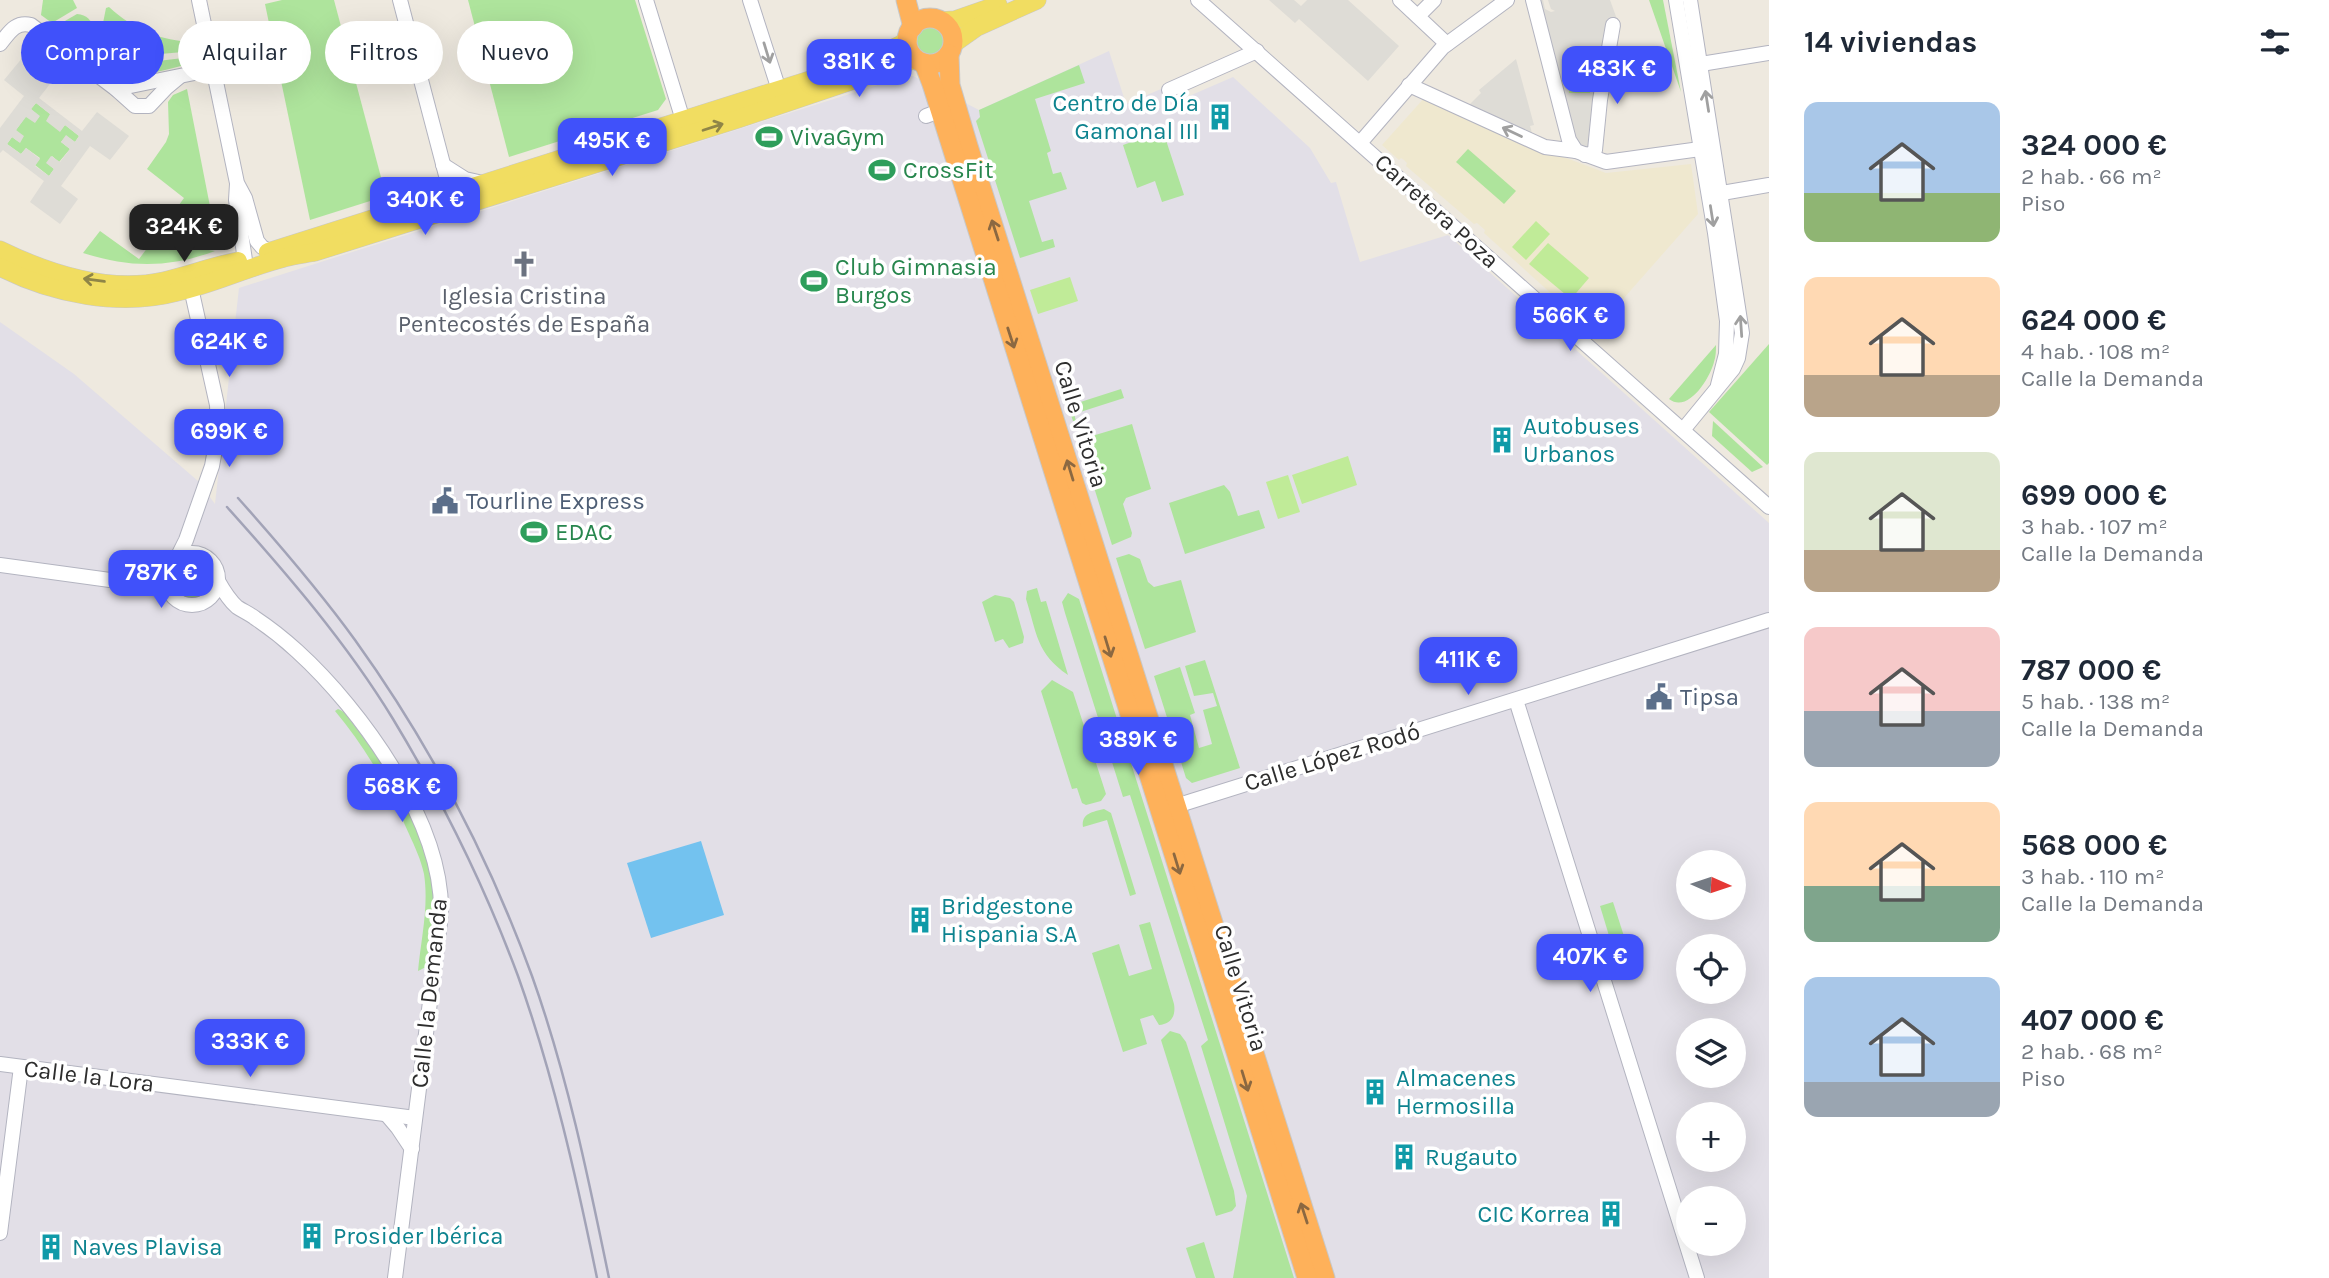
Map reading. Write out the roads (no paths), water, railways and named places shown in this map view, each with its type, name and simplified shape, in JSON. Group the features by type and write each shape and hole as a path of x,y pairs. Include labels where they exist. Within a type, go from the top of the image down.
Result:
{"highway":[{"path":"906,0 923,26 950,30 951,49 937,63 920,61 908,46 923,26 920,0"},
{"name":"Calle Vitoria","path":"951,49 950,85 968,146 1325,1278"},
{"name":"Calle Vitoria","path":"920,61 932,84 1307,1278"},
{"path":"1167,833 1176,806"}],"main road":[{"path":"785,96 900,46 923,26 968,17 1011,0"},
{"path":"951,49 977,27 1037,0"},
{"path":"0,250 41,269 80,278 181,292 245,260 382,223 785,96 920,61"},
{"path":"0,267 44,285 93,296 145,297 181,292 255,267 316,252 423,202 453,200 484,183 525,178"}],"street":[{"path":"199,0 204,21"},
{"path":"400,0 453,200"},
{"path":"646,0 685,128"},
{"path":"750,0 785,96"},
{"name":"Carretera Poza","path":"1198,0 1769,507"},
{"path":"1400,0 1447,44"},
{"path":"1418,16 1434,0"},
{"path":"1360,143 1447,44 1507,0"},
{"path":"1533,0 1569,140 1581,153 1600,161 1611,162 1700,149"},
{"path":"1676,0 1727,321 1726,354 1718,386"},
{"path":"1683,430 1718,386 1726,380 1738,358 1742,333 1690,0"},
{"path":"0,44 15,26 31,25 135,106 149,106 178,78"},
{"path":"1409,85 1545,147 1591,154 1595,150 1600,100 1613,25"},
{"path":"1169,90 1257,51"},
{"path":"1701,64 1769,53"},
{"path":"116,89 138,84"},
{"path":"135,106 134,98 144,84"},
{"path":"139,584 167,571 178,556 214,459 217,405 181,292 197,279 238,266 245,260 236,200 237,183 217,84"},
{"path":"443,165 465,179 484,183"},
{"path":"423,202 437,186 443,165"},
{"path":"237,183 245,198 257,241 271,252"},
{"path":"1721,193 1769,185"},
{"path":"167,571 168,590 182,603 195,605 207,600 216,589 218,581 215,567 200,554 190,527"},
{"path":"178,556 200,554"},
{"path":"0,565 168,590"},
{"name":"Calle la Demanda","path":"218,581 237,607"},
{"name":"Calle la Demanda","path":"207,600 237,607 263,623 300,654 355,715 401,783 430,845 438,872 441,908 395,1278"},
{"name":"Calle López Rodó","path":"1176,806 1769,620"},
{"path":"1516,700 1697,1278"},
{"name":"Calle Vitoria","path":"1129,713 1144,739 1163,796 1167,803 1176,806"},
{"name":"Calle la Lora","path":"0,1064 415,1118"},
{"path":"0,1233 21,1067"},
{"path":"412,1149 387,1115 405,1107 419,1092"}],"water":[{"path":"701,841 724,915 651,938 627,863"}],"railway":[{"path":"238,498 327,603 382,679 432,760 477,845 532,976 556,1050 576,1126 609,1278"},
{"path":"227,507 293,583 356,663 393,719 462,845 505,943 531,1013 563,1126 597,1278"}],"place":[{"name":"Centro de Día Gamonal III","path":"1220,117"},
{"name":"VivaGym","path":"769,137"},
{"name":"CrossFit","path":"882,170"},
{"name":"Iglesia Cristina Pentecostés de España","path":"524,264"},
{"name":"Club Gimnasia Burgos","path":"814,281"},
{"name":"Autobuses Urbanos","path":"1502,440"},
{"name":"Tourline Express","path":"445,501"},
{"name":"EDAC","path":"534,532"},
{"name":"Tipsa","path":"1659,697"},
{"name":"Bridgestone Hispania S.A","path":"920,920"},
{"name":"Almacenes Hermosilla","path":"1375,1092"},
{"name":"Rugauto","path":"1404,1157"},
{"name":"CIC Korrea","path":"1611,1214"},
{"name":"Prosider Ibérica","path":"312,1236"},
{"name":"Naves Plavisa","path":"51,1247"}]}
